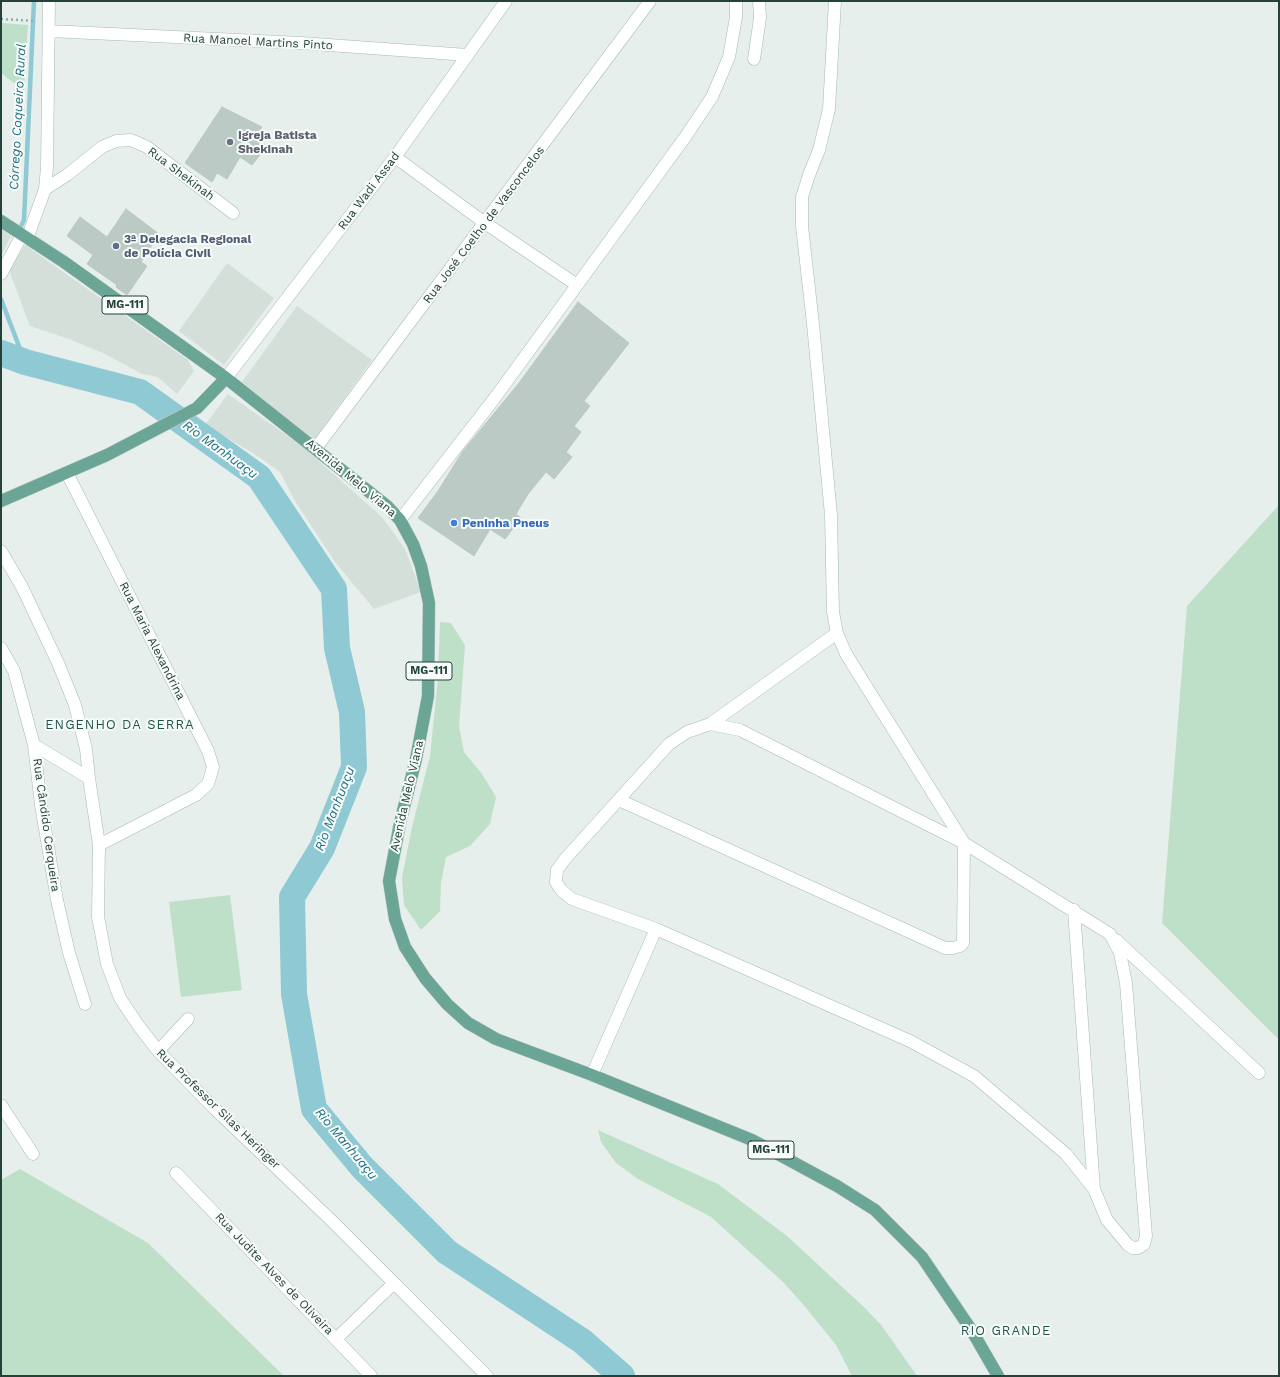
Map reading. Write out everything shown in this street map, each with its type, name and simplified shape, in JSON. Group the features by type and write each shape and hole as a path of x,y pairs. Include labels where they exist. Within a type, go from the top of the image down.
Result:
{"main road":[{"name":"Avenida Melo Viana","path":"6,224 64,262 226,378 316,448 387,506 400,520 413,544 421,566 429,603 428,696 416,759 400,823 389,881 395,919 405,947 425,978 447,1004 468,1023 496,1039 592,1075"},
{"path":"1,501 67,473 197,408 226,378"},
{"name":"MG-111","path":"592,1075 752,1140 837,1186 875,1210 922,1257 972,1331 998,1376"}],"street":[{"path":"1,274 24,237 44,189 47,167 49,1"},
{"name":"Rua Wadi Assad","path":"226,378 394,157 506,1"},
{"name":"Rua José Coelho de Vasconcelos","path":"316,448 485,224 650,1"},
{"path":"400,520 494,399 686,136 712,97 729,57 736,17 736,1"},
{"path":"754,59 760,18 759,1"},
{"path":"619,800 945,948 954,948 963,943 964,843 846,654 837,632 833,612 831,514 802,226 802,198 819,150 829,109 835,1"},
{"name":"Rua Manoel Martins Pinto","path":"48,31 301,43 468,55"},
{"name":"Rua Shekinah","path":"44,189 67,175 102,147 116,141 130,140 147,147 233,213"},
{"path":"394,157 485,224 577,285"},
{"name":"Rua Maria Alexandrina","path":"67,473 208,751 213,767 208,784 196,795 99,846"},
{"name":"Rua Professor Silas Heringer","path":"1,551 22,587 76,705 86,749 99,846 98,917 107,964 120,998 158,1051 215,1109 317,1206 487,1376"},
{"path":"837,632 710,724 687,732 670,744 556,870 556,882 561,890 572,899 656,929 910,1041 974,1076 1066,1154 1094,1189 1107,1220 1128,1245 1138,1248 1144,1244 1146,1236 1126,983 1120,953 1110,934"},
{"name":"Rua Cândido Cerqueira","path":"1,648 14,671 34,745 40,805 57,900 69,953 85,1004"},
{"path":"710,724 740,730 964,843 1074,910 1110,934 1259,1073"},
{"path":"34,745 89,778"},
{"path":"1074,910 1094,1189"},
{"path":"592,1075 656,929"},
{"path":"158,1051 188,1019"},
{"path":"1,1105 33,1154"},
{"name":"Rua Judite Alves de Oliveira","path":"176,1173 371,1376"},
{"path":"336,1339 394,1283"}],"path":[{"path":"1,19 36,21"}],"shaded area":[{"path":"1,228 11,236 1,256"},
{"path":"25,245 188,360 194,371 177,394 158,377 142,374 105,354 69,339 30,326 9,270"},
{"path":"227,263 274,298 224,365 179,331"},
{"path":"297,306 372,360 313,441 242,382"},
{"path":"228,394 302,446 382,517 405,549 421,592 374,609 335,562 295,501 280,472 253,453 205,425"}],"green space":[{"path":"1,23 28,25 24,91 1,73"},
{"path":"1279,505 1279,1040 1162,923 1187,606"},
{"path":"440,622 451,623 465,645 459,726 464,752 482,774 496,797 490,824 470,846 446,857 441,883 440,911 421,930 404,905 402,877 412,827 430,756 438,678"},
{"path":"230,895 242,990 181,997 169,902"},
{"path":"598,1130 718,1184 787,1236 865,1308 882,1326 917,1376 852,1376 836,1345 782,1281 711,1217 638,1179 616,1163 601,1142"},
{"path":"20,1169 148,1243 284,1376 1,1376 1,1180"}],"building":[{"name":"Igreja Batista Shekinah","path":"222,107 262,127 256,138 267,146 252,165 240,157 227,179 217,173 212,182 185,163"},
{"name":"3ª Delegacia Regional de Polícia Civil","path":"126,209 159,234 141,262 147,266 127,295 116,287 117,285 87,264 93,255 67,236 80,217 107,237"},
{"path":"578,302 629,343 584,401 590,406 574,426 581,432 566,452 572,457 554,479 546,472 528,494 516,514 521,518 505,539 490,529 474,556 418,518 438,491 463,451 519,383"}],"waterway":[{"name":"Córrego Coqueiro Rural","path":"18,232 24,220 34,1"},
{"name":"Córrego Coqueiro Rural","path":"1,299 25,362"},
{"name":"Rio Manhuaçu","path":"1,353 25,362 140,392 259,477 334,589 337,648 352,712 354,767 322,848 292,897 294,994 314,1109 362,1167 447,1252 582,1341 622,1376"}],"place":[{"name":"Igreja Batista Shekinah","path":"230,142"},
{"name":"3ª Delegacia Regional de Polícia Civil","path":"116,246"},
{"name":"Peninha Pneus","path":"454,523"}],"district":[{"name":"ENGENHO DA SERRA","path":"120,725"},
{"name":"RIO GRANDE","path":"1006,1331"}]}
